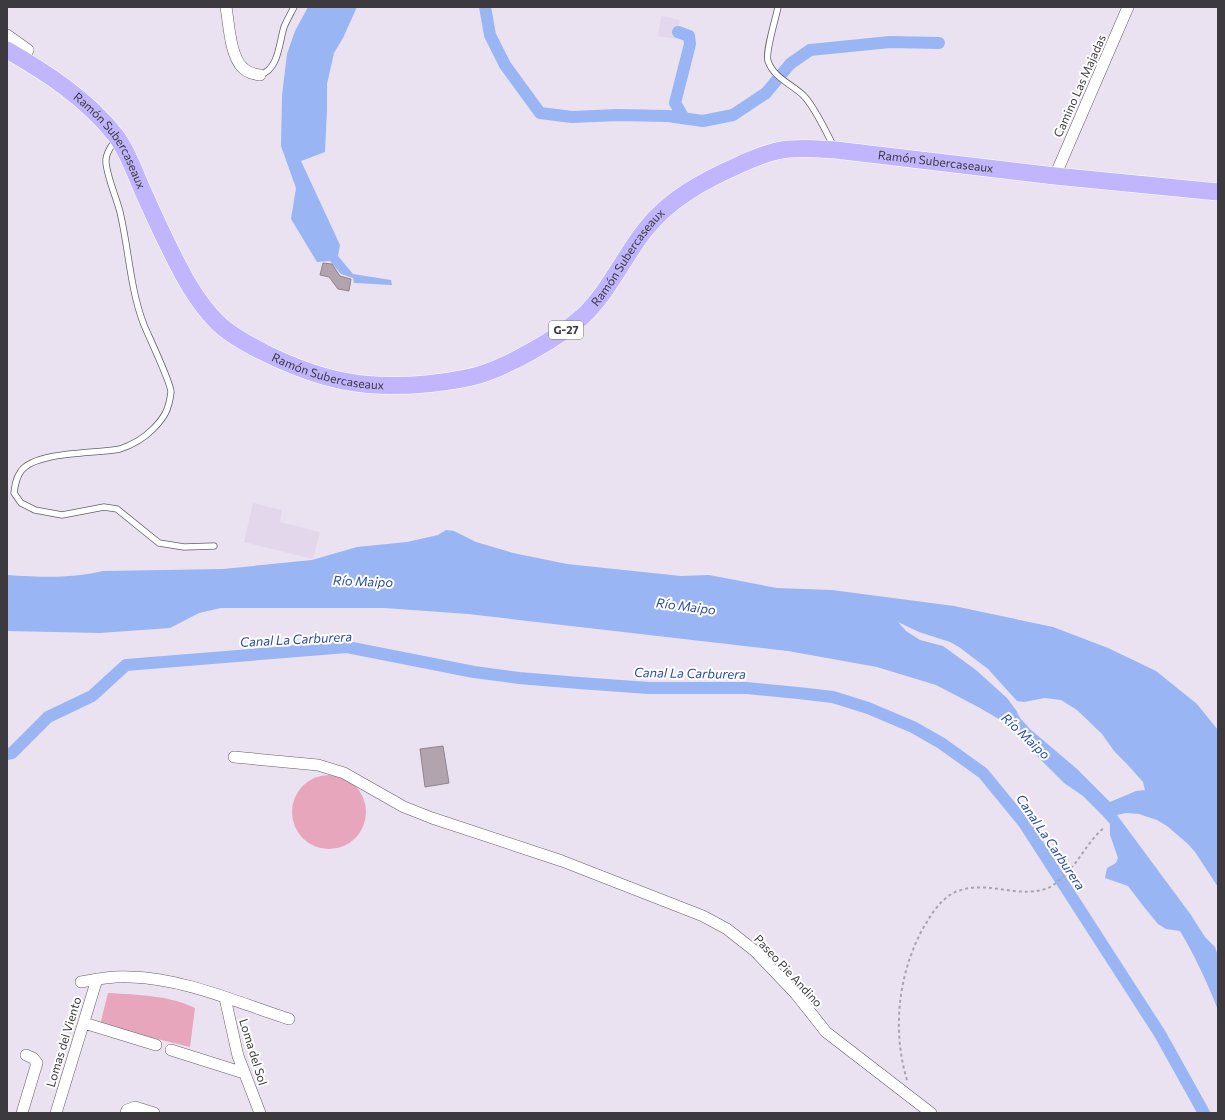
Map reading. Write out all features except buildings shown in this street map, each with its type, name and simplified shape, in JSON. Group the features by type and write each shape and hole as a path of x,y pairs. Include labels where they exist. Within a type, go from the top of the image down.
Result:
{"main road":[{"name":"Ramón Subercaseaux","path":"7,50 42,70 77,96 99,117 117,138 132,165 178,266 198,298 220,324 253,347 310,372 341,381 378,386 414,385 465,379 490,372 522,356 559,334 582,317 605,290 646,229 670,204 681,195 713,177 762,155 781,150 836,150 1055,176 1218,192"}],"street":[{"path":"226,7 236,59 243,68 250,73 260,74"},
{"name":"Camino Las Majadas","path":"1055,176 1128,7"},
{"path":"7,35 28,50 23,59"},
{"name":"Paseo Pie Andino","path":"234,757 296,762 325,767 344,773 404,807 432,818 562,861 703,916 727,929 755,951 796,994 826,1032 931,1113"},
{"path":"81,982 97,979 128,977 157,979 190,986 289,1019"},
{"name":"Lomas del Viento","path":"56,1113 97,979"},
{"name":"Loma del Sol","path":"225,998 234,1041 244,1073 260,1113"},
{"path":"84,1023 156,1045"},
{"path":"171,1050 244,1073"},
{"path":"22,1113 36,1063 33,1058 26,1055"},
{"path":"126,1113 127,1110 135,1107 154,1113"}],"lane":[{"path":"260,74 266,73 274,64 284,26 294,7"},
{"path":"778,7 768,47 767,60 775,72 783,80 803,95 823,126 836,150"},
{"path":"117,138 106,156 106,166 120,212 133,284 143,323 171,389 170,403 163,419 143,438 120,448 52,457 33,462 21,470 15,482 14,493 21,503 35,510 62,514 104,507 117,509 159,543 184,547 214,546"}],"path":[{"path":"917,1102 911,1091 903,1068 899,1010 904,979 911,956 916,942 931,915 947,897 959,890 985,888 1016,892 1031,892 1050,888 1066,875 1081,857 1093,838 1105,827"}],"shaded area":[{"path":"661,16 680,20 676,39 658,36"},
{"path":"253,503 282,510 280,522 320,532 313,559 244,542"},
{"path":"322,775 336,775 350,781 360,791 366,805 366,819 360,833 350,843 336,849 322,849 308,843 298,833 292,819 292,805 298,791 308,781"},
{"path":"108,993 164,998 175,1000 195,1008 190,1047 100,1025"}],"water":[{"path":"308,7 357,7 343,38 334,53 327,84 325,152 301,161 340,245 338,256 353,274 391,280 392,285 354,283 353,278 341,274 330,261 317,262 291,219 296,188 281,146 282,95 287,54 295,31"},
{"name":"Río Maipo","path":"446,530 454,531 476,542 513,553 567,564 681,576 709,575 777,588 832,590 954,606 1053,627 1108,648 1156,671 1197,704 1218,730 1218,887 1195,852 1167,826 1157,820 1139,814 1126,813 1117,815 1191,915 1205,937 1215,947 1218,956 1218,1010 1210,989 1180,931 1166,929 1158,924 1128,886 1105,878 1107,868 1116,863 1118,858 1110,835 1110,824 1083,796 1064,783 1031,750 1016,729 936,685 877,667 788,651 468,614 384,608 221,608 199,613 170,628 100,633 7,631 7,575 55,577 91,574 103,571 223,569 312,560 357,547 407,542 438,535","holes":["898,622 919,632 950,642 959,647 988,669 1017,701 1024,702 1045,698 1061,700 1077,710 1102,734 1114,751 1143,782 1145,790 1136,791 1110,802 1077,769 1030,729 1020,718 1007,698 976,670 943,646 920,640 906,631"]}],"waterway":[{"path":"485,7 490,35 505,65 540,113 572,117 618,115 668,116 703,121 733,115 766,93 790,64 810,50 890,42 939,43"},
{"path":"678,32 689,36 690,44 675,103 684,118"},
{"name":"Canal La Carburera","path":"7,754 12,753 48,717 92,696 126,665 347,647 474,672 519,678 649,688 747,688 833,697 868,708 913,727 941,743 983,773 1024,823 1160,1034 1204,1113"}]}
